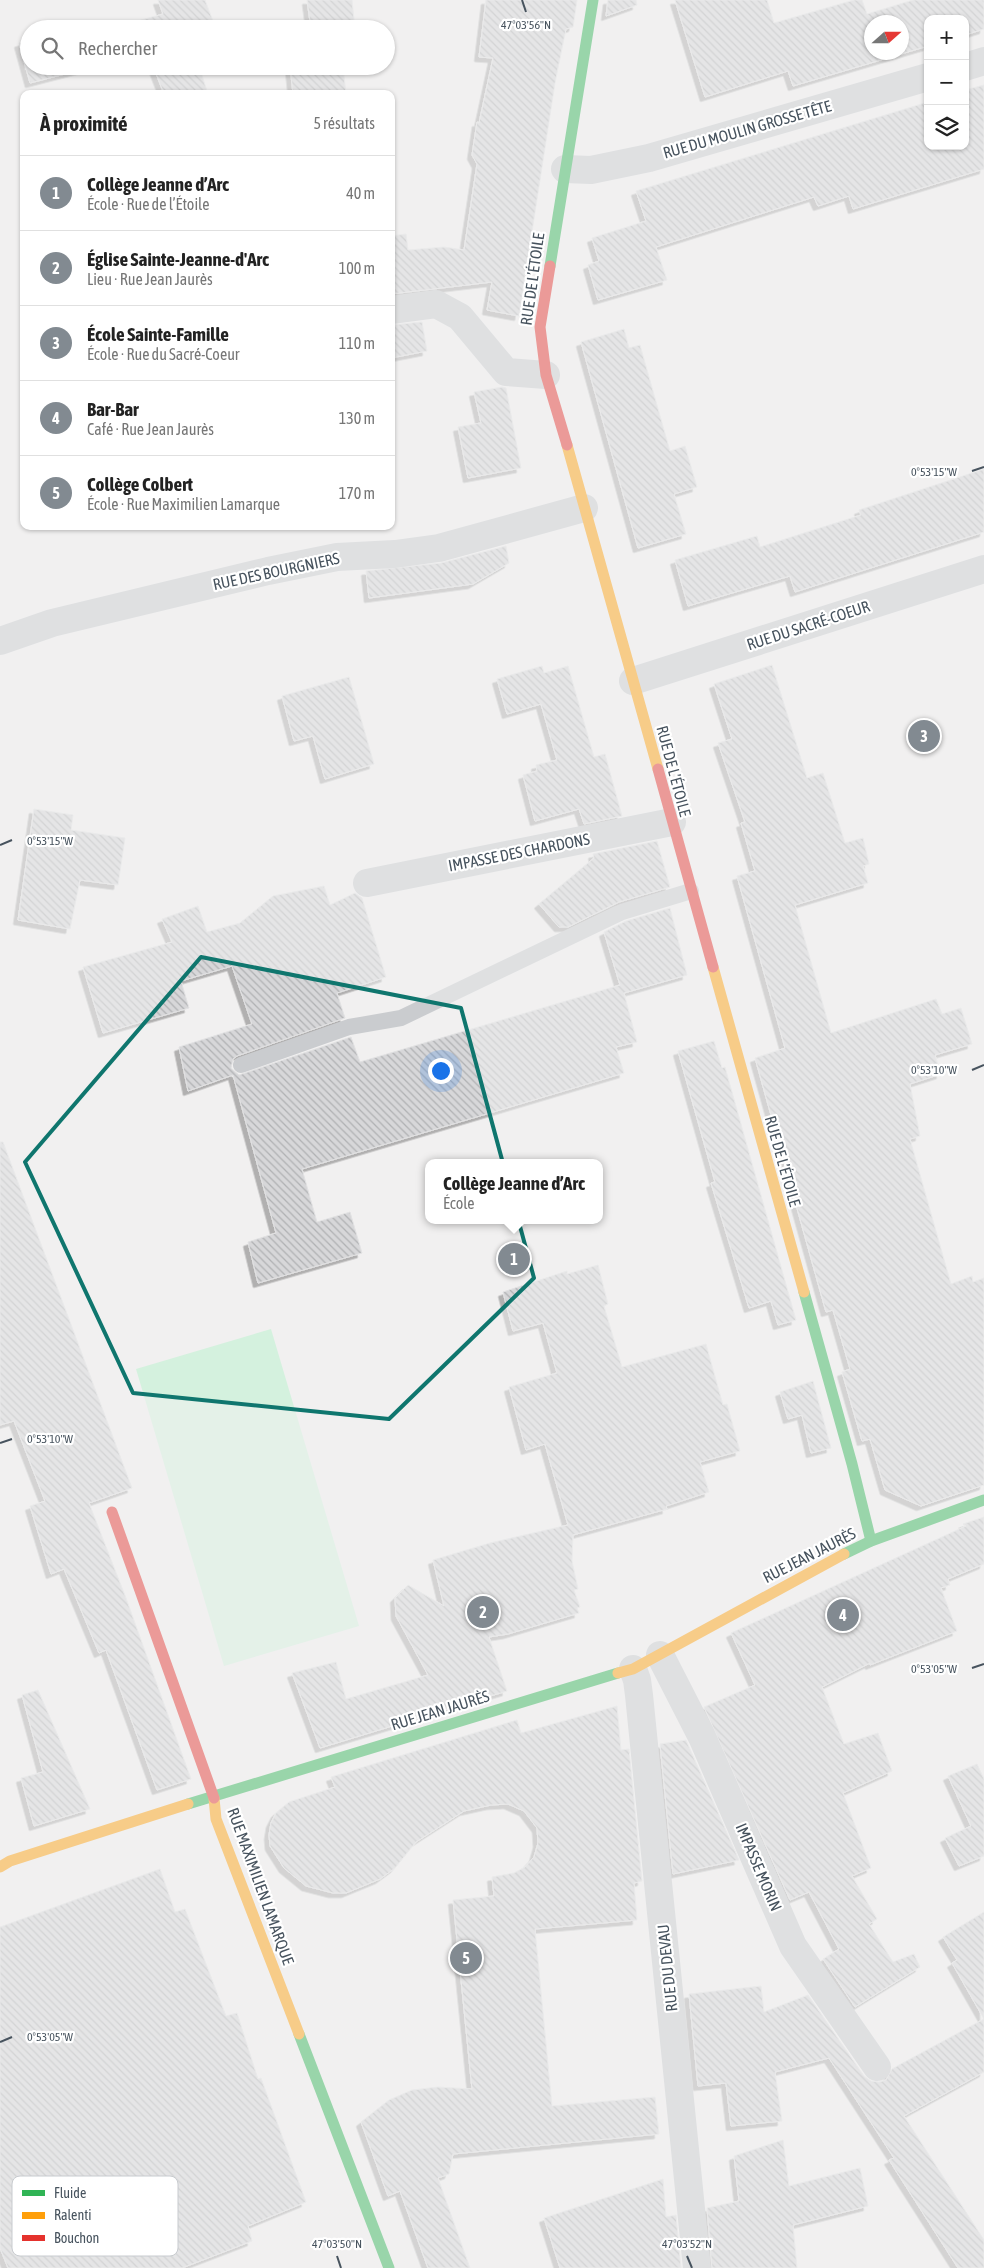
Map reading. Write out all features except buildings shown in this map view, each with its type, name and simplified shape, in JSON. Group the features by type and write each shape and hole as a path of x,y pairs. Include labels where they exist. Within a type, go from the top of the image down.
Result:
{"street":[{"name":"RUE DE L’ÉTOILE","path":"593,0 540,327 546,375 872,1541"},
{"path":"969,65 984,61"},
{"name":"RUE DU MOULIN GROSSE TÊTE","path":"565,169 591,170 649,158 924,78"},
{"path":"395,309 436,304 460,317 506,372 546,375"},
{"name":"RUE DES BOURGNIERS","path":"0,641 52,623 268,571 337,557 395,554 439,548 584,508"},
{"name":"RUE DU SACRÉ-COEUR","path":"633,681 984,569"},
{"name":"IMPASSE DES CHARDONS","path":"367,883 672,822"},
{"name":"RUE JEAN JAURÈS","path":"0,1866 10,1861 214,1796 633,1669 828,1561 872,1541 984,1500"},
{"name":"RUE MAXIMILIEN LAMARQUE","path":"112,1512 214,1796 216,1819 389,2268"},
{"name":"IMPASSE MORIN","path":"660,1655 702,1737 793,1946 877,2067"},
{"name":"RUE DU DEVAU","path":"633,1669 639,1695 697,2268"}],"lane":[{"path":"241,1065 349,1027 401,1018 622,912 691,892"}],"highlighted area":[{"path":"201,957 461,1008 534,1278 389,1419 133,1393 25,1162"}],"green space":[{"path":"271,1329 359,1626 224,1666 136,1369"}],"traffic: fast":[{"path":"550,266 593,0"},
{"path":"804,1292 852,1464 871,1541"},
{"path":"844,1554 871,1541 984,1500"},
{"path":"188,1804 618,1673"},
{"path":"299,2034 389,2268"}],"traffic: slow":[{"path":"567,445 658,769"},
{"path":"713,967 804,1292"},
{"path":"618,1673 633,1669 844,1554"},
{"path":"214,1798 216,1819 299,2034"},
{"path":"0,1867 10,1861 188,1804"}],"traffic: jam":[{"path":"550,266 540,327 546,375 567,445"},
{"path":"658,769 713,967"},
{"path":"112,1512 214,1798"}],"place":[{"name":"École Sainte-Famille","path":"924,736"},
{"name":"Collège Jeanne d’Arc","path":"514,1259"},
{"name":"Église Sainte-Jeanne-d'Arc","path":"483,1612"},
{"name":"Bar-Bar","path":"843,1615"},
{"name":"Collège Colbert","path":"466,1958"}]}
